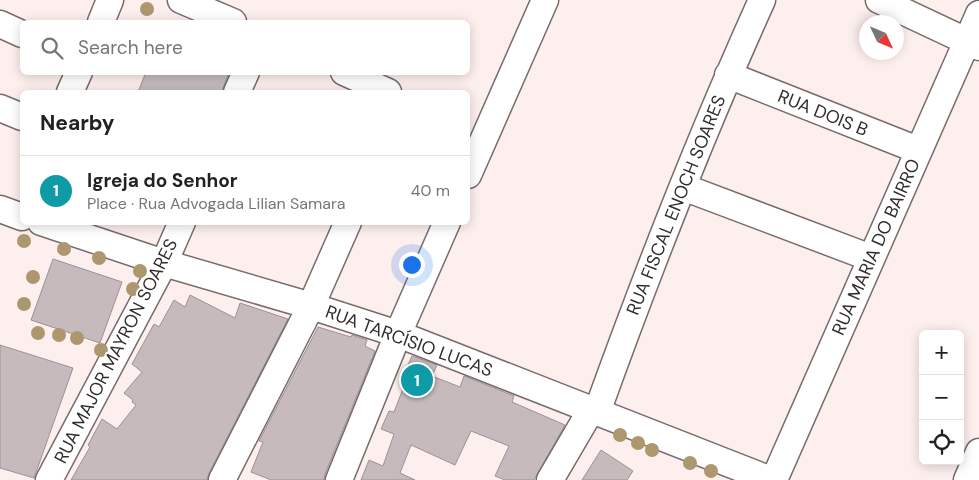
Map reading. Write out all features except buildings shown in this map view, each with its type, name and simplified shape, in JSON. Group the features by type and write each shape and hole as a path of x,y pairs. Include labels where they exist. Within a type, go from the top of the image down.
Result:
{"street":[{"path":"102,20 110,0"},
{"path":"181,0 228,20"},
{"path":"470,164 476,132 546,0"},
{"name":"RUA FISCAL ENOCH SOARES","path":"550,480 594,411 728,75 762,0"},
{"path":"879,0 973,44"},
{"name":"RUA MARIA DO BAIRRO","path":"767,479 871,258 918,150 973,44 979,14"},
{"path":"0,24 20,33"},
{"path":"71,90 78,75"},
{"path":"238,90 245,75"},
{"path":"351,75 384,90"},
{"name":"RUA DOIS B","path":"728,75 918,150"},
{"path":"0,108 20,116"},
{"path":"683,187 871,258"},
{"name":"RUA TARCÍSIO LUCAS","path":"55,225 164,263 311,306 398,334 767,479"},
{"name":"RUA MAJOR MAYRON SOARES","path":"50,480 164,263 181,225"},
{"path":"222,480 311,306 347,225"},
{"path":"339,480 398,334 446,225"},
{"path":"967,480 979,452"}],"place":[{"name":"Igreja do Senhor","path":"417,380"}]}
